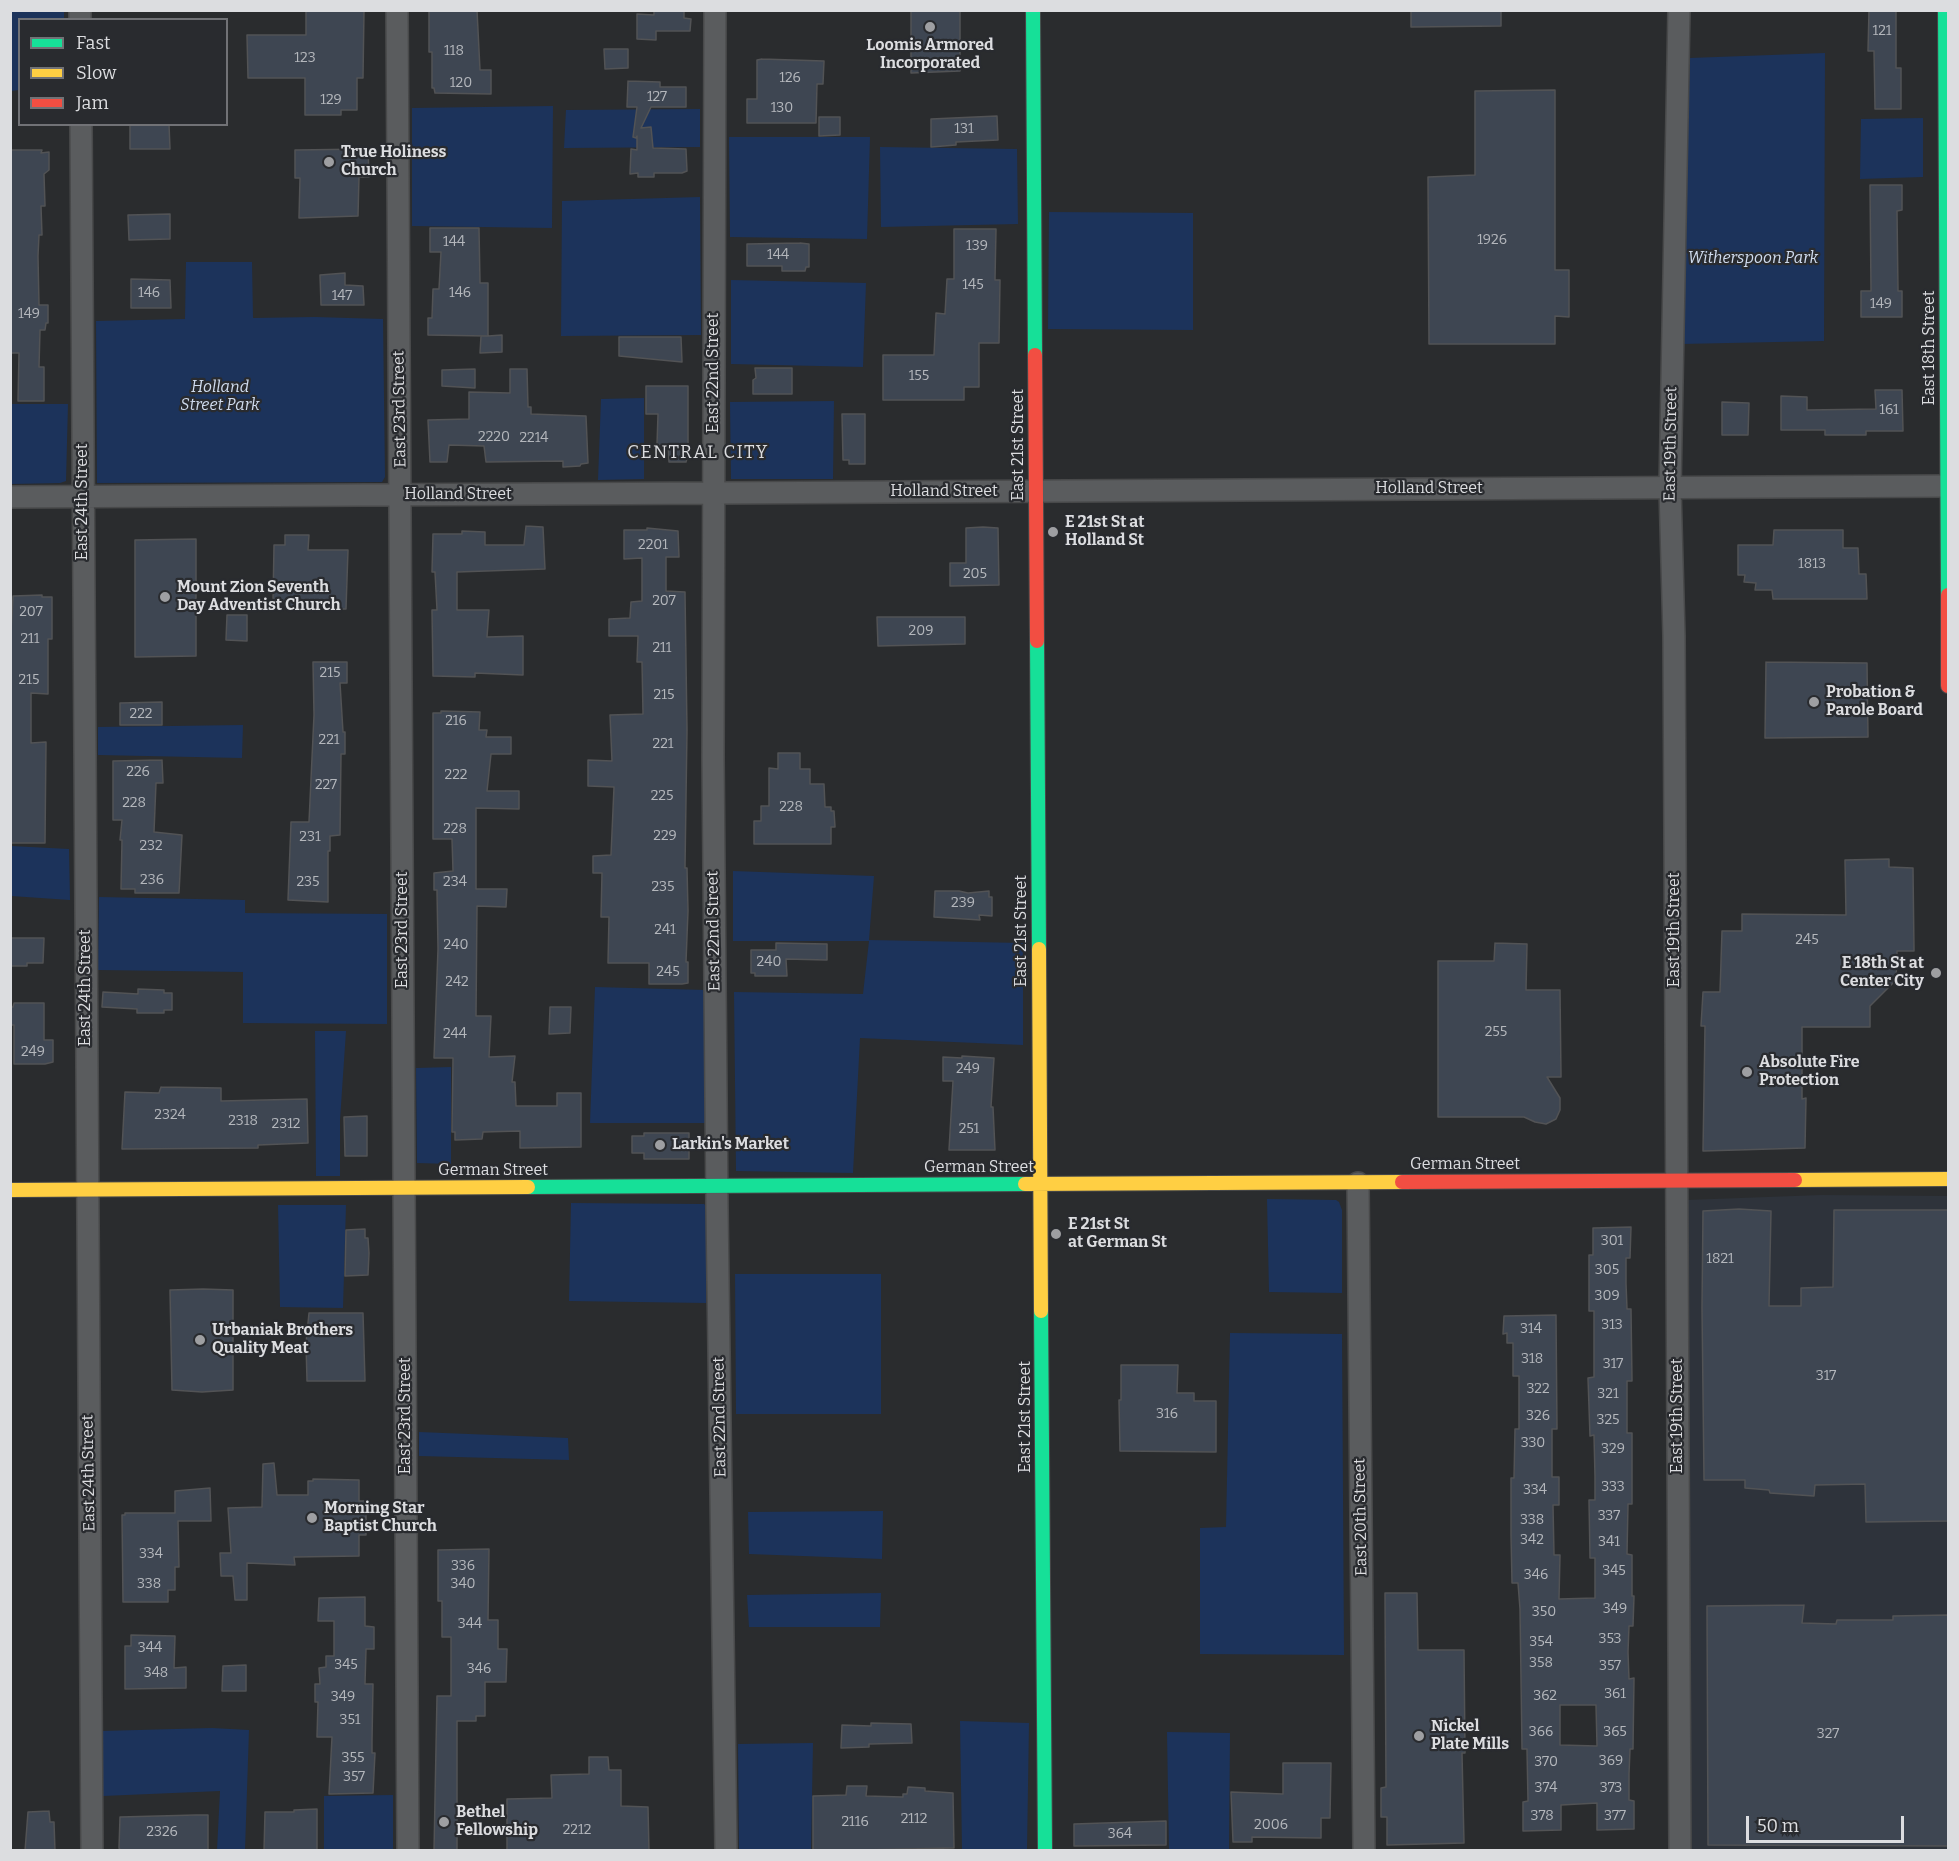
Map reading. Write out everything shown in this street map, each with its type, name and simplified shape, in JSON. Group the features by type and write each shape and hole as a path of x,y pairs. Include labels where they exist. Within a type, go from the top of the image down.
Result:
{"street":[{"name":"East 23rd Street","path":"397,10 408,1851"},
{"name":"East 22nd Street","path":"715,10 713,758 726,1851"},
{"name":"East 21st Street","path":"1033,10 1045,1851"},
{"name":"East 19th Street","path":"1679,10 1670,488 1674,648 1680,1851"},
{"name":"East 18th Street","path":"1945,10 1948,686"},
{"name":"East 24th Street","path":"81,126 92,1851"},
{"name":"Holland Street","path":"10,497 1948,486"},
{"name":"German Street","path":"10,1190 1948,1179"},
{"name":"East 20th Street","path":"1358,1182 1364,1851"}],"shaded area":[{"path":"1821,1195 1948,1196 1948,1850 1690,1850 1686,1200"}],"green space":[{"path":"11,10 64,11 64,18 18,18 18,90 11,91"},
{"name":"Witherspoon Park","path":"1825,53 1824,341 1681,344 1690,58"},
{"path":"553,106 552,228 412,226 412,108"},
{"path":"700,109 700,147 564,148 566,110"},
{"path":"1923,118 1923,177 1860,179 1861,119"},
{"path":"729,137 870,137 867,239 730,237"},
{"path":"880,147 1017,149 1018,224 881,227"},
{"path":"700,197 701,335 561,336 562,201"},
{"path":"1049,212 1193,213 1193,330 1048,329"},
{"name":"Holland Street Park","path":"186,262 252,262 253,318 383,319 385,477 382,482 97,483 96,321 185,319"},
{"path":"731,280 866,283 863,367 731,364"},
{"path":"644,398 644,479 598,480 601,399"},
{"path":"834,401 833,479 731,479 730,402"},
{"path":"12,404 68,404 66,481 11,484"},
{"path":"243,725 242,758 98,755 98,727"},
{"path":"11,846 69,849 70,900 11,896"},
{"path":"733,871 874,876 869,940 1023,943 1023,1045 860,1038 853,1173 736,1171 734,992 863,994 869,941 733,941"},
{"path":"99,897 245,900 245,913 387,914 387,1024 243,1023 243,972 98,970"},
{"path":"595,987 706,990 706,1123 590,1123"},
{"path":"315,1031 346,1031 340,1120 340,1176 316,1176"},
{"path":"451,1067 451,1164 417,1163 416,1068"},
{"path":"1267,1199 1336,1200 1339,1202 1342,1210 1342,1293 1269,1292"},
{"path":"571,1203 704,1204 706,1206 706,1303 569,1301"},
{"path":"278,1205 346,1205 343,1308 280,1307"},
{"path":"735,1274 881,1274 881,1414 736,1414"},
{"path":"1230,1333 1342,1334 1344,1655 1200,1654 1200,1528 1226,1527"},
{"path":"419,1432 568,1438 569,1460 419,1456"},
{"path":"883,1511 882,1559 749,1554 748,1512"},
{"path":"881,1593 880,1627 749,1627 747,1595"},
{"path":"960,1721 1029,1723 1027,1850 962,1850"},
{"path":"212,1728 249,1730 245,1850 217,1850 220,1791 103,1796 101,1731"},
{"path":"1167,1732 1230,1733 1229,1850 1169,1850"},
{"path":"813,1743 811,1850 739,1850 738,1744"},
{"path":"393,1795 393,1850 324,1850 324,1796"}],"building":[{"path":"306,10 364,10 363,78 357,78 357,110 341,110 341,115 305,115 305,78 248,78 247,35 306,35"},
{"path":"429,10 477,10 480,70 491,70 491,94 435,93 432,88 432,52 429,52"},
{"path":"654,10 684,10 684,18 691,19 690,31 656,31 656,40 637,39 637,14 654,15"},
{"path":"911,10 960,10 960,71 911,73"},
{"path":"1411,10 1501,10 1501,26 1411,27"},
{"path":"1869,10 1896,10 1896,68 1901,68 1901,109 1875,109 1874,51 1868,51"},
{"path":"604,49 628,49 628,68 605,69"},
{"path":"757,60 824,61 823,84 817,84 816,123 747,123 747,99 757,99"},
{"path":"628,81 660,82 660,87 686,87 686,107 651,107 641,128 651,127 653,148 686,149 687,171 654,173 654,177 638,177 638,173 630,174 631,149 637,150 637,136 633,137 637,107 627,107"},
{"path":"1555,90 1555,270 1569,270 1569,317 1555,316 1555,344 1429,344 1428,177 1475,175 1475,91"},
{"path":"997,116 998,140 956,142 956,145 931,147 931,119"},
{"path":"819,117 840,117 840,135 819,136"},
{"path":"130,126 169,126 170,149 130,149"},
{"path":"368,149 369,177 359,177 358,216 299,218 300,178 295,178 295,150"},
{"path":"10,150 49,152 49,170 44,174 45,206 41,206 42,235 39,235 38,256 39,305 48,305 48,323 46,323 45,330 40,330 39,367 44,367 44,401 18,401 19,353 10,353"},
{"path":"1870,185 1902,185 1902,210 1897,211 1898,291 1902,291 1902,317 1861,317 1861,291 1871,291"},
{"path":"170,214 170,239 129,240 128,215"},
{"path":"430,228 479,228 480,283 488,283 488,336 502,335 502,352 480,353 481,336 487,336 428,335 428,318 432,318 433,289 439,289 441,252 430,252"},
{"path":"954,229 996,229 995,280 1000,280 999,343 979,343 979,387 964,387 964,400 883,400 883,355 934,355 936,313 945,314 947,279 954,279"},
{"path":"747,244 809,244 809,267 806,267 805,271 782,271 782,266 747,266"},
{"path":"345,273 345,285 363,286 364,305 321,305 320,275"},
{"path":"131,279 170,280 171,308 131,308"},
{"path":"619,337 681,337 682,362 619,356"},
{"path":"755,368 792,368 792,394 753,394"},
{"path":"475,369 475,388 442,386 442,370"},
{"path":"510,369 527,369 528,407 531,407 531,414 586,416 588,463 563,467 563,461 486,462 484,446 449,445 447,462 430,462 428,420 469,419 469,392 510,393"},
{"path":"646,386 688,386 686,462 669,462 668,445 657,445 658,414 646,414"},
{"path":"1875,390 1902,390 1903,431 1866,431 1866,435 1825,435 1825,430 1781,430 1781,396 1807,397 1807,410 1876,409"},
{"path":"1722,402 1749,403 1748,435 1722,435"},
{"path":"842,414 865,414 865,464 849,464 849,460 843,460"},
{"path":"526,526 543,527 545,569 457,572 457,610 489,610 487,637 523,636 523,675 475,673 475,677 433,676 432,610 437,610 435,572 432,572 433,534 462,534 462,531 485,532 485,545 524,545"},
{"path":"647,528 678,531 679,557 666,557 666,591 685,592 687,730 685,868 687,868 686,962 688,962 688,983 682,984 649,984 649,963 608,963 609,917 601,917 602,873 593,873 593,856 611,855 614,787 588,786 588,760 612,761 610,715 643,714 642,662 637,662 638,636 609,636 609,619 630,618 631,602 642,601 642,558 624,559 624,530 647,530"},
{"path":"966,528 998,528 999,585 950,586 950,563 966,563"},
{"path":"1774,530 1843,530 1843,548 1858,548 1859,574 1866,574 1867,599 1773,599 1772,590 1755,590 1756,583 1744,582 1745,575 1738,575 1738,545 1773,545"},
{"path":"285,535 309,535 308,550 348,550 346,609 287,609 288,602 273,601 274,545 285,545"},
{"path":"196,539 196,656 135,657 135,540"},
{"path":"42,595 42,597 52,597 52,639 48,639 48,694 31,693 31,743 46,742 45,843 10,843 10,649 13,596"},
{"path":"227,615 247,615 247,641 226,640"},
{"path":"877,617 965,617 965,644 878,646"},
{"path":"313,662 347,662 347,683 340,683 345,754 341,754 340,835 330,836 328,902 288,900 291,822 309,822 314,715"},
{"path":"1766,662 1867,663 1868,737 1765,738"},
{"path":"162,702 162,725 120,725 120,703"},
{"path":"441,711 480,712 479,730 487,730 486,737 511,737 511,754 491,754 487,791 519,791 519,809 476,808 476,889 507,889 506,907 477,906 476,1016 491,1016 489,1057 515,1056 512,1082 515,1082 516,1106 557,1106 557,1093 581,1093 581,1147 520,1148 520,1131 483,1132 482,1139 455,1140 455,1132 452,1132 453,1058 434,1058 438,949 437,890 434,890 434,873 453,871 452,839 433,839 433,713 441,713"},
{"path":"778,753 800,753 800,769 810,769 810,784 824,784 825,807 831,807 831,811 834,811 835,827 831,827 831,844 754,844 754,821 761,821 761,806 769,806 769,768 778,769"},
{"path":"162,760 163,783 156,783 154,832 182,835 179,893 135,893 135,889 121,889 122,820 113,820 113,761"},
{"path":"1889,859 1889,867 1913,868 1914,951 1897,951 1896,980 1870,1006 1870,1027 1802,1027 1802,1099 1806,1098 1805,1148 1703,1151 1705,1026 1701,1026 1703,992 1720,992 1722,931 1742,931 1742,914 1846,915 1845,860"},
{"path":"935,891 968,893 989,891 989,897 992,897 992,916 979,915 980,920 934,917"},
{"path":"10,938 44,938 43,963 10,966"},
{"path":"776,943 827,944 827,960 786,959 787,976 755,976 755,973 751,973 751,950 776,950"},
{"path":"1495,943 1527,944 1526,990 1560,990 1561,1077 1547,1077 1560,1098 1560,1110 1556,1119 1546,1124 1524,1117 1438,1117 1438,961 1494,961"},
{"path":"138,989 164,990 164,993 172,993 172,1010 164,1010 164,1013 137,1013 137,1009 102,1007 103,992 138,994"},
{"path":"14,1003 44,1003 44,1040 53,1040 53,1062 14,1064 14,1025 10,1025 10,1007 13,1007"},
{"path":"550,1007 571,1007 570,1033 549,1034"},
{"path":"962,1056 994,1058 991,1107 993,1107 995,1150 949,1150 953,1081 943,1081 943,1057 962,1058"},
{"path":"161,1087 221,1088 221,1101 307,1099 308,1143 258,1145 258,1148 122,1149 125,1092 159,1093"},
{"path":"367,1116 367,1156 345,1156 344,1117"},
{"path":"644,1133 689,1133 689,1159 644,1159 644,1153 632,1153 632,1136 644,1136"},
{"path":"1739,1209 1771,1211 1769,1306 1801,1306 1801,1288 1833,1287 1834,1210 1948,1210 1948,1521 1866,1522 1865,1484 1815,1485 1814,1496 1770,1493 1769,1490 1745,1488 1745,1480 1704,1480 1703,1211"},
{"path":"1631,1227 1630,1258 1626,1258 1627,1309 1631,1309 1632,1381 1627,1381 1627,1433 1632,1433 1632,1504 1628,1504 1627,1554 1632,1555 1632,1596 1634,1596 1633,1626 1629,1626 1628,1652 1629,1679 1634,1678 1633,1749 1630,1749 1629,1800 1634,1801 1634,1829 1597,1830 1597,1803 1561,1805 1561,1830 1523,1831 1523,1802 1528,1801 1527,1749 1522,1749 1520,1609 1518,1583 1512,1583 1511,1535 1511,1478 1514,1478 1515,1429 1519,1429 1519,1376 1513,1376 1513,1343 1507,1343 1507,1333 1503,1334 1504,1316 1556,1315 1557,1429 1552,1429 1552,1477 1559,1477 1559,1505 1553,1505 1554,1555 1560,1555 1559,1599 1595,1598 1595,1558 1590,1558 1589,1500 1595,1500 1594,1435 1590,1436 1588,1378 1594,1377 1594,1311 1589,1311 1589,1255 1593,1255 1593,1228","holes":["1560,1705 1596,1705 1597,1746 1560,1745"]},
{"path":"365,1229 369,1253 368,1275 345,1276 346,1230"},
{"path":"170,1290 233,1290 233,1390 202,1392 172,1390"},
{"path":"309,1313 363,1313 365,1381 307,1381 306,1343"},
{"path":"1121,1365 1178,1365 1177,1393 1194,1393 1194,1401 1216,1401 1216,1452 1120,1451"},
{"path":"274,1463 277,1495 308,1495 308,1481 313,1481 313,1479 359,1480 359,1501 366,1501 366,1535 359,1535 359,1556 294,1557 295,1565 247,1563 247,1600 235,1600 233,1576 221,1576 220,1553 231,1553 228,1508 262,1507 263,1464"},
{"path":"210,1488 211,1521 178,1521 179,1567 175,1567 175,1590 168,1590 168,1602 123,1602 122,1515 125,1513 175,1513 175,1491"},
{"path":"489,1549 488,1620 498,1620 498,1649 507,1649 506,1682 485,1682 485,1716 476,1716 476,1721 457,1721 457,1851 434,1851 437,1696 451,1696 451,1637 442,1637 442,1601 438,1601 438,1550"},
{"path":"1385,1593 1417,1593 1418,1650 1464,1650 1465,1753 1462,1753 1464,1843 1387,1845 1387,1817 1381,1817 1381,1788 1386,1787"},
{"path":"365,1597 365,1626 374,1627 374,1649 366,1649 365,1684 373,1684 372,1753 375,1753 373,1793 329,1794 332,1737 317,1737 318,1702 315,1702 315,1684 320,1684 319,1668 326,1667 326,1656 334,1656 334,1621 318,1621 319,1598"},
{"path":"1804,1605 1802,1623 1836,1624 1837,1620 1893,1620 1893,1616 1948,1615 1948,1846 1708,1845 1707,1606"},
{"path":"131,1635 175,1636 174,1668 186,1667 186,1688 125,1689 125,1646 131,1646"},
{"path":"246,1665 246,1691 222,1691 223,1666"},
{"path":"871,1723 911,1724 912,1743 869,1744 869,1747 841,1748 842,1725 871,1726"},
{"path":"589,1757 608,1757 609,1770 621,1770 621,1806 648,1807 649,1851 507,1851 507,1799 552,1798 551,1775 589,1774"},
{"path":"1283,1763 1331,1763 1330,1818 1321,1818 1321,1838 1252,1837 1252,1842 1233,1842 1231,1792 1283,1794"},
{"path":"847,1786 867,1786 866,1796 903,1797 903,1794 907,1794 908,1787 953,1793 954,1848 813,1851 813,1796 846,1795"},
{"path":"317,1809 317,1851 264,1851 265,1812"},
{"path":"49,1811 50,1822 54,1822 55,1851 25,1851 28,1812"},
{"path":"208,1815 208,1851 121,1851 119,1848 120,1817"},
{"path":"1166,1821 1166,1845 1074,1846 1074,1824"}],"traffic: fast":[{"path":"1033,10 1035,355"},
{"path":"1945,10 1948,595"},
{"path":"1037,641 1039,949"},
{"path":"528,1187 1025,1184"},
{"path":"1041,1311 1045,1850"}],"traffic: slow":[{"path":"1039,949 1041,1311"},
{"path":"1795,1180 1948,1179"},
{"path":"1025,1184 1402,1182"},
{"path":"10,1190 528,1187"}],"traffic: jam":[{"path":"1035,355 1037,641"},
{"path":"1948,595 1948,686"},
{"path":"1402,1182 1795,1180"}],"place":[{"name":"Loomis Armored Incorporated","path":"930,27"},
{"name":"True Holiness Church","path":"329,162"},
{"name":"E 21st St at Holland St","path":"1053,532"},
{"name":"Mount Zion Seventh Day Adventist Church","path":"165,597"},
{"name":"Probation & Parole Board","path":"1814,702"},
{"name":"E 18th St at Center City","path":"1936,973"},
{"name":"Absolute Fire Protection","path":"1747,1072"},
{"name":"Larkin's Market","path":"660,1145"},
{"name":"E 21st St at German St","path":"1056,1234"},
{"name":"Urbaniak Brothers Quality Meat","path":"200,1340"},
{"name":"Morning Star Baptist Church","path":"312,1518"},
{"name":"Nickel Plate Mills","path":"1419,1736"},
{"name":"Bethel Fellowship","path":"444,1822"}],"district":[{"name":"CENTRAL CITY","path":"698,453"}]}
